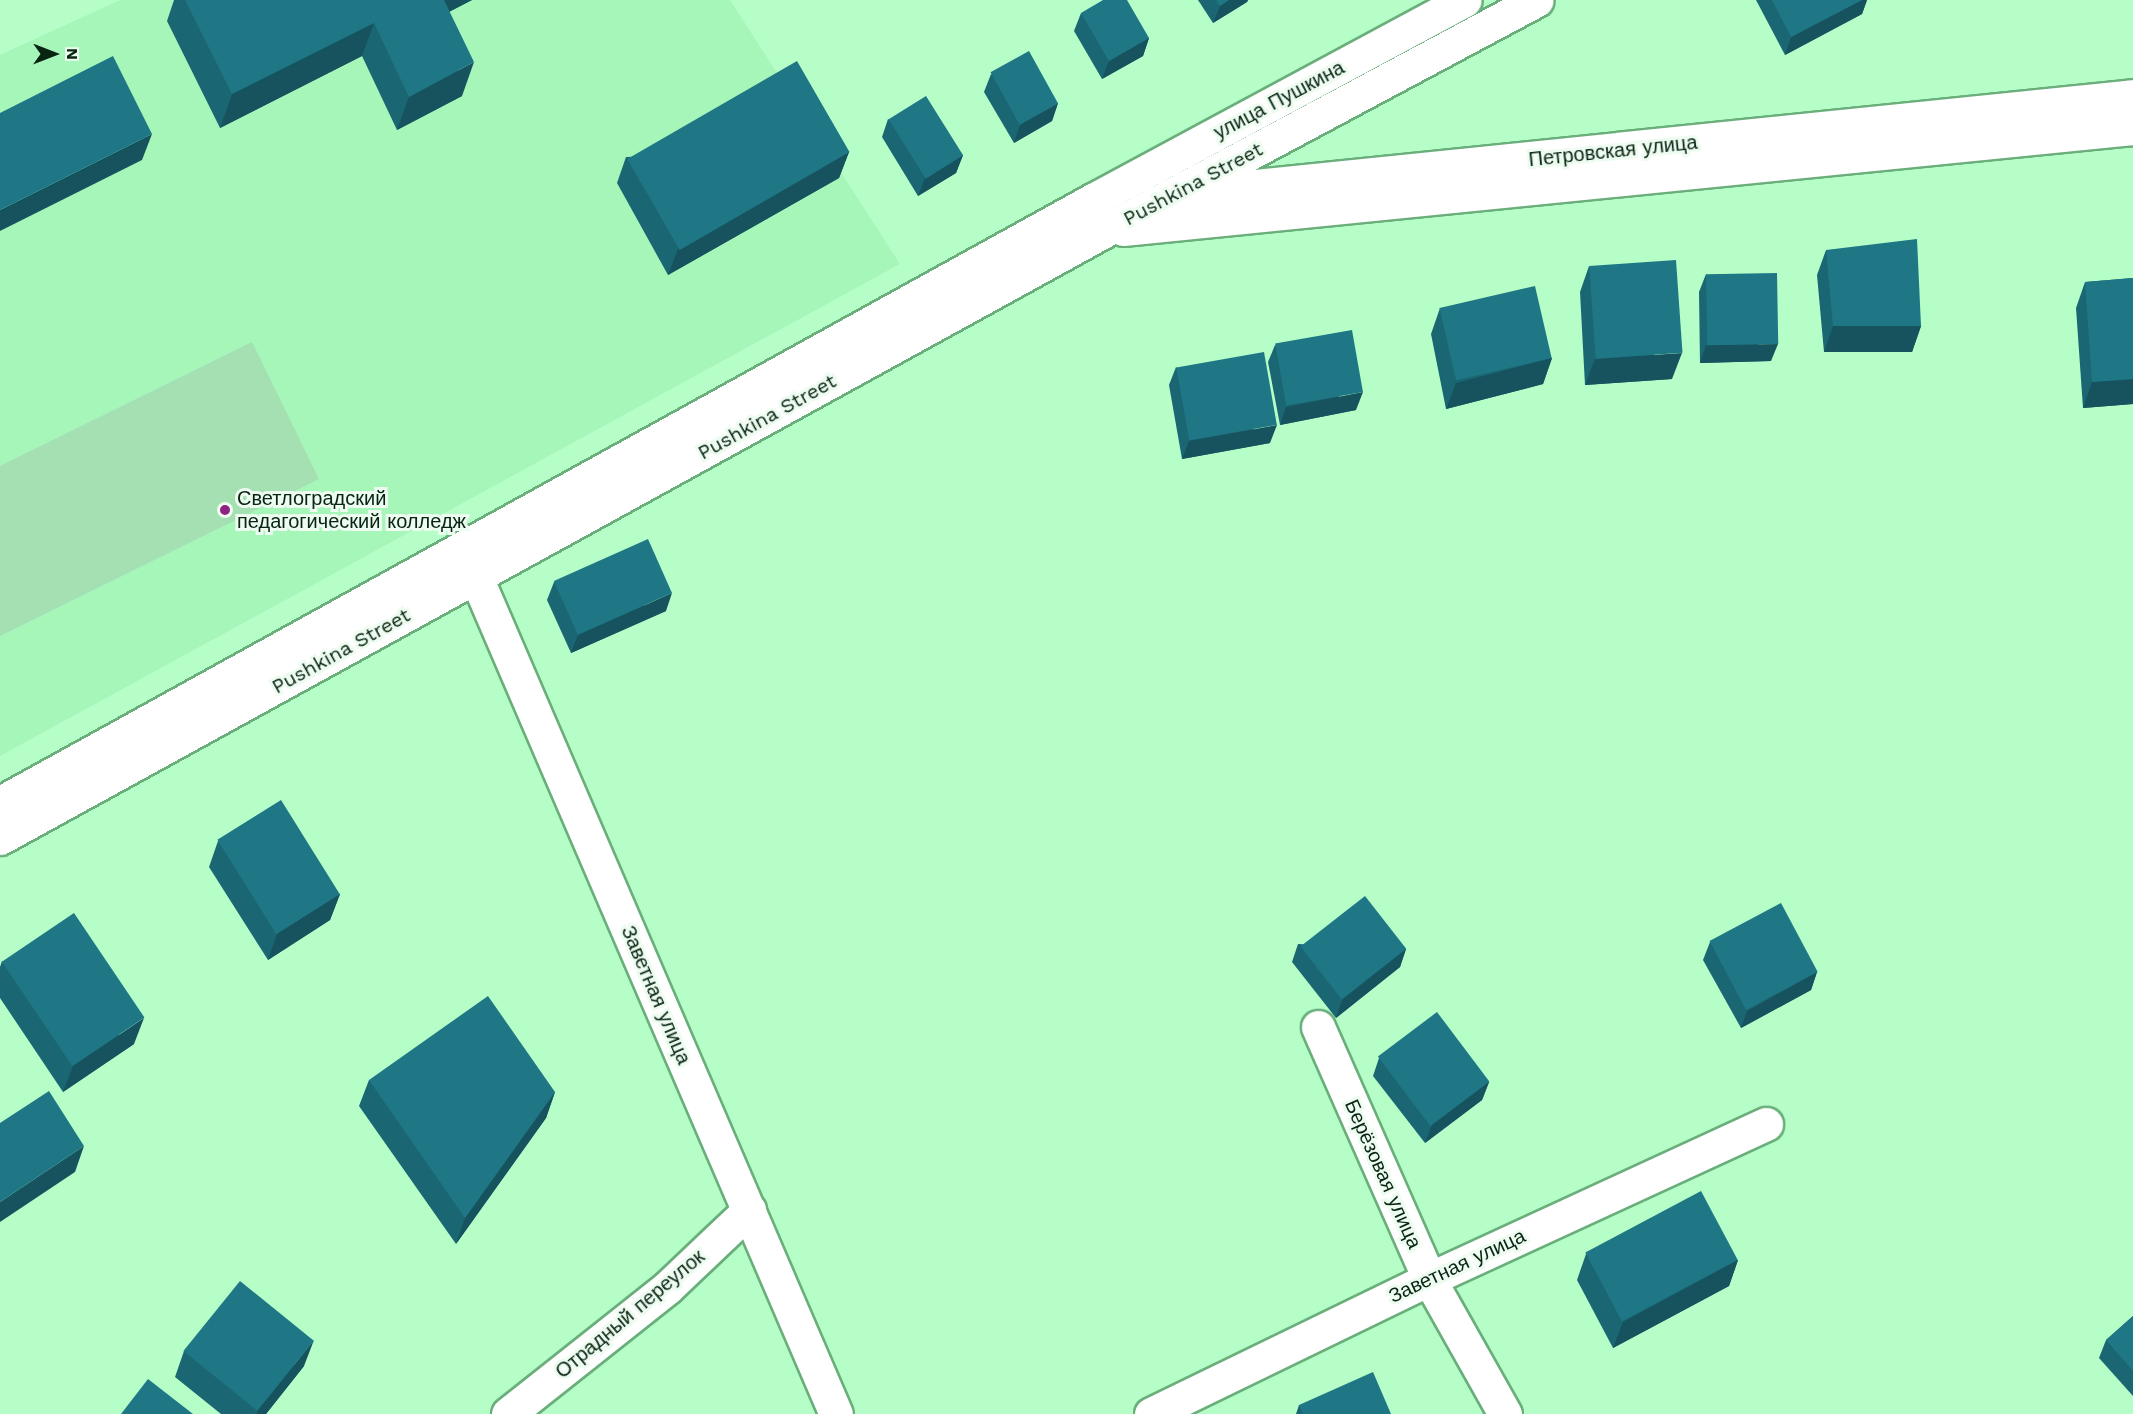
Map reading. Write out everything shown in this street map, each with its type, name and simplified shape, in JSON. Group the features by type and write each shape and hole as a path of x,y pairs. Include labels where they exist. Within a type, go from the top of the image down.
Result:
{"street":[{"name":"улица Пушкина","path":"0,803 1093,200 1465,0"},
{"name":"Pushkina Street","path":"0,838 1106,230 1536,0"},
{"name":"Петровская улица","path":"1093,200 1174,194 2133,96"},
{"path":"1106,230 2133,128"},
{"name":"Заветная улица","path":"476,577 836,1414"},
{"name":"Берёзовая улица","path":"1318,1027 1429,1279 1505,1414"},
{"name":"Заветная улица","path":"1151,1414 1429,1279 1766,1124"},
{"name":"Отрадный переулок","path":"508,1414 668,1287 749,1210"}],"shaded area":[{"name":"Светлоградский педагогический колледж","path":"120,0 730,0 900,264 0,756 0,55"},
{"path":"252,342 319,479 0,636 0,466"}],"building":[{"path":"185,0 444,0 474,62 409,97 374,23 232,94"},
{"path":"1103,0 1127,0 1149,38 1109,61 1081,13"},
{"path":"1216,0 1229,0 1220,6"},
{"path":"1772,0 1862,0 1791,37"},
{"path":"1029,51 1058,103 1020,125 991,72"},
{"path":"113,56 152,134 0,210 0,113"},
{"path":"797,61 850,152 680,250 627,159"},
{"path":"926,96 963,155 926,179 889,119"},
{"path":"1917,239 1921,326 1833,326 1826,250"},
{"path":"1676,260 1682,353 1596,359 1589,266"},
{"path":"1777,273 1778,344 1707,345 1706,274"},
{"path":"2133,278 2133,379 2092,382 2085,282"},
{"path":"1535,286 1552,358 1456,380 1440,308"},
{"path":"1352,330 1363,392 1286,406 1275,344"},
{"path":"1264,352 1277,425 1189,440 1176,367"},
{"path":"648,539 672,593 578,635 554,581"},
{"path":"281,800 340,894 276,934 217,840"},
{"path":"1365,896 1406,949 1342,999 1300,946"},
{"path":"1781,903 1818,972 1746,1010 1709,941"},
{"path":"74,913 144,1017 72,1066 2,962"},
{"path":"488,996 555,1092 465,1218 369,1080"},
{"path":"1437,1012 1489,1081 1430,1126 1378,1057"},
{"path":"49,1091 84,1146 0,1202 0,1123"},
{"path":"1701,1191 1738,1260 1622,1321 1585,1253"},
{"path":"240,1281 314,1341 257,1411 183,1351"},
{"path":"2133,1316 2133,1371 2106,1340"},
{"path":"1373,1372 1391,1414 1303,1414 1299,1405"},
{"path":"148,1379 193,1414 121,1414"}],"place":[{"name":"Светлоградский педагогический колледж","path":"225,510"}]}
